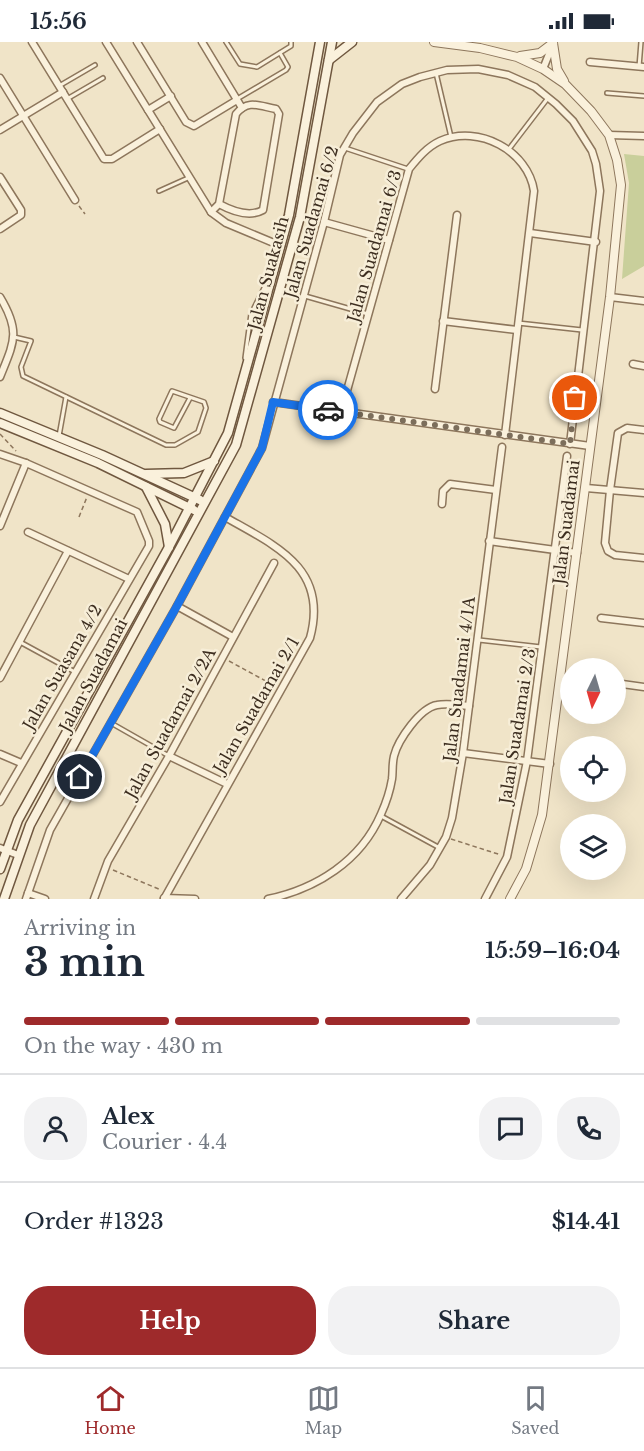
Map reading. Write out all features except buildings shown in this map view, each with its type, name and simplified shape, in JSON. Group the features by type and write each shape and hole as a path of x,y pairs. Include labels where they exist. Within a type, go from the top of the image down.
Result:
{"main road":[{"name":"Jalan Suakasih","path":"195,498 228,433 281,246 289,214 320,42"},
{"name":"Jalan Suakasih","path":"204,503 236,445 289,258 300,217 332,42"},
{"path":"328,61 352,42"},
{"path":"0,413 59,436 204,503"},
{"path":"0,423 54,443 194,511"},
{"path":"142,474 184,473 215,461"},
{"path":"146,487 165,524 169,547"},
{"name":"Jalan Suadamai","path":"4,899 30,825 194,511 195,498"},
{"name":"Jalan Suadamai","path":"0,868 3,849 26,804 169,547 194,511 204,503"}],"street":[{"path":"32,42 104,159 112,159 160,129"},
{"path":"106,42 211,212 226,223 281,246"},
{"path":"137,42 186,122 194,126 237,100"},
{"path":"202,42 242,108"},
{"name":"Jalan Suadamai","path":"434,42 480,48 517,57 543,69 565,84 591,111 609,135 617,160 621,185 610,297 563,658"},
{"path":"517,57 540,53 554,42"},
{"path":"543,69 554,42"},
{"path":"554,42 557,69 565,84"},
{"path":"590,62 641,67"},
{"name":"Jalan Suadamai 6/2","path":"27,896 50,830 177,606 262,448 340,155 353,133 377,102 402,84 447,70 478,69 508,75 536,87 573,122 585,138 596,164 600,191 596,242 570,444"},
{"path":"0,78 77,203"},
{"path":"0,130 61,89"},
{"path":"148,110 171,96"},
{"path":"211,212 219,204 236,114 248,104 276,108 279,114 263,210 258,213 235,212 219,204"},
{"path":"609,135 644,136"},
{"name":"Jalan Suadamai 6/3","path":"341,412 408,170 433,145 442,140 466,137 486,139 509,149 529,171 534,191 505,435"},
{"path":"0,177 21,210 21,215 0,229"},
{"path":"435,389 457,214"},
{"path":"324,222 388,240"},
{"path":"530,233 596,242"},
{"path":"0,297 13,322 14,337 0,377"},
{"path":"610,297 644,301"},
{"path":"443,321 518,326"},
{"path":"633,364 644,366"},
{"path":"273,402 590,446"},
{"path":"644,430 627,428 618,433 605,543 608,550 615,555 644,558"},
{"name":"Jalan Suadamai 4/1A","path":"401,899 430,865 446,837 452,818 463,753 501,447"},
{"path":"0,454 90,491"},
{"name":"Jalan Suadamai 2/3","path":"485,899 507,857 527,761 567,456"},
{"path":"1,521 26,463"},
{"path":"442,504 443,491 450,484 496,490"},
{"path":"586,488 644,494"},
{"name":"Jalan Suasana 4/2","path":"0,802 149,546 137,512 90,491"},
{"name":"Jalan Suadamai 2/1","path":"165,896 310,638 315,615 312,594 292,558 225,517"},
{"path":"28,532 129,579"},
{"path":"489,541 577,553"},
{"path":"0,678 68,551"},
{"name":"Jalan Suadamai 2/2A","path":"94,899 106,867 274,563"},
{"path":"177,606 233,637"},
{"path":"601,618 644,623"},
{"name":"Jalan Suadamai","path":"510,899 530,859 542,815 560,685"},
{"path":"626,685 644,687"},
{"path":"268,899 294,892 319,881 357,851 381,816 391,785 393,759 417,718 435,705 469,706"},
{"path":"463,753 550,764"},
{"path":"0,754 21,763"},
{"path":"169,756 227,784"},
{"path":"3,849 18,855"},
{"path":"27,896 45,899"},
{"path":"165,896 195,899"}],"lane":[{"path":"226,42 240,64 257,67 291,46 291,42"},
{"path":"641,42 641,67"},
{"path":"237,100 286,70 288,67 280,53"},
{"path":"61,89 95,65"},
{"path":"436,73 451,139"},
{"path":"67,99 103,78"},
{"path":"607,93 644,96"},
{"path":"509,149 548,97"},
{"path":"345,148 408,170"},
{"path":"159,191 190,177"},
{"path":"303,296 368,314"},
{"path":"518,326 584,330"},
{"path":"14,337 32,341 21,367 22,376 166,445 174,445 198,432 206,408 204,402 172,391 159,419 160,423 174,428 189,398"},
{"path":"59,436 66,397"},
{"path":"477,640 543,647"},
{"path":"20,642 75,672"},
{"path":"111,723 169,756"},
{"path":"381,816 440,848"}],"path":[{"path":"77,203 85,214"},
{"path":"0,434 26,463"},
{"path":"79,517 90,491"},
{"path":"222,657 281,689"},
{"path":"446,837 507,857"},
{"path":"106,867 165,896"}],"green space":[{"path":"624,154 644,156 644,266 622,279 629,183"}],"way so far":[{"path":"328,410 570,444 575,398"}],"route":[{"path":"80,777 177,606 262,448 273,402 328,410"}]}
